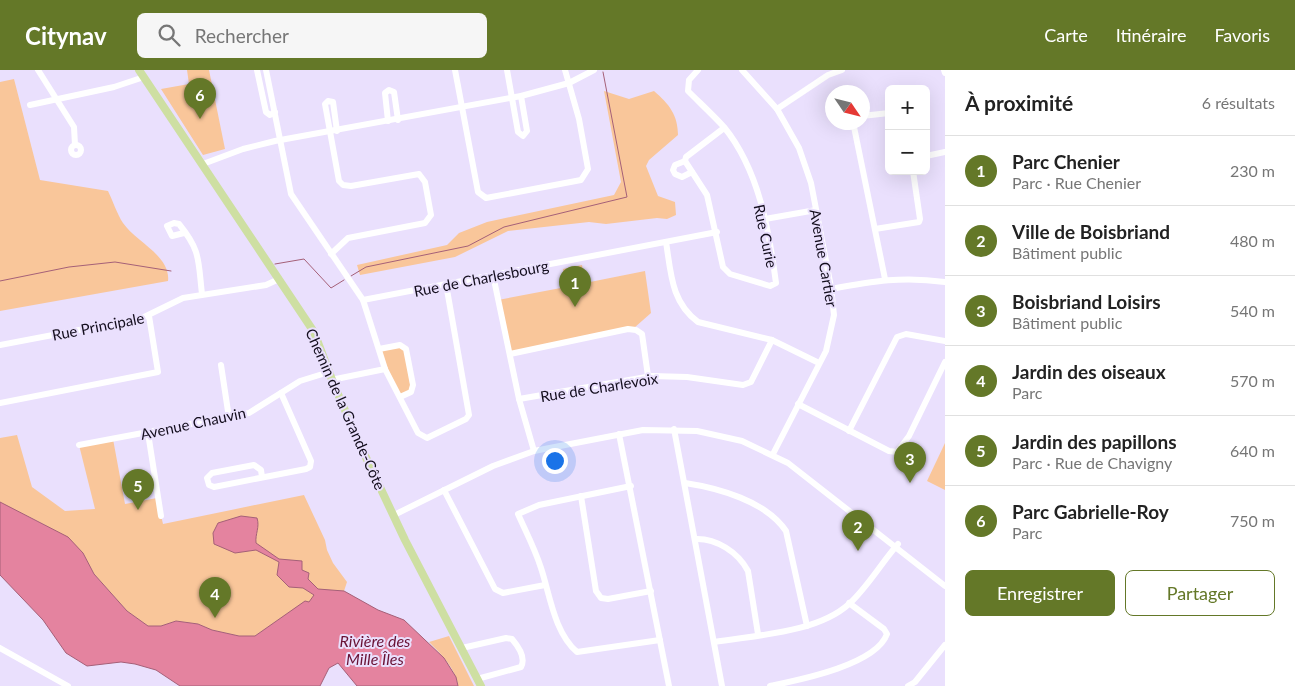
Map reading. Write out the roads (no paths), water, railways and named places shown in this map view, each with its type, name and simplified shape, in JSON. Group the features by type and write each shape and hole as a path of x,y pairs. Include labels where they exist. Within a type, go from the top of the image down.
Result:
{"main road":[{"name":"Chemin de la Grande-Côte","path":"142,73 315,333 330,376 394,515 479,683"}],"street":[{"path":"38,70 75,129 75,145"},
{"path":"257,70 266,112 270,115 275,112"},
{"path":"266,70 291,194 363,300 385,369 422,437 427,438 466,419 469,415 446,284"},
{"path":"455,70 478,192 486,198 581,180 588,169 579,119 565,70"},
{"path":"507,70 518,133 524,136 527,131 521,96"},
{"path":"203,164 243,149 279,140 398,120 521,96 569,83 594,70"},
{"name":"Rue Curie","path":"685,161 707,195 717,232 723,267 730,274 770,286 776,283 765,219 746,161 724,128 688,91 689,80 698,70"},
{"name":"Avenue Cartier","path":"742,70 777,109 799,148 811,183 831,289 834,315 832,328 819,363 773,454"},
{"path":"777,109 828,75 842,70"},
{"path":"30,105 129,83 142,73"},
{"path":"388,121 385,93 389,90 394,92 398,120"},
{"path":"331,254 348,238 425,223 431,215 425,182 419,174 351,186 343,185 339,181 329,132 325,104 328,100 333,102 337,131"},
{"path":"870,115 885,113"},
{"path":"692,172 682,177 675,174 673,170 675,165 685,161 686,157 724,128"},
{"path":"855,130 885,279"},
{"path":"930,155 945,152"},
{"path":"875,229 919,222 914,175"},
{"path":"765,219 816,210"},
{"name":"Rue de Charlesbourg","path":"363,300 717,232"},
{"path":"184,233 192,239 197,249 202,294"},
{"path":"666,242 674,286 681,306 698,322 750,333 772,340 819,363"},
{"path":"493,275 519,399 534,451"},
{"name":"Rue Principale","path":"0,345 149,316 178,300 202,294 266,284 279,279"},
{"path":"831,289 885,279 924,279 945,282"},
{"path":"0,403 158,372 149,316"},
{"path":"510,354 628,329 636,330 642,334 648,376"},
{"path":"849,430 897,337 906,334 945,341"},
{"name":"Rue de Charlevoix","path":"519,399 648,376 687,377 743,385 751,382 772,340"},
{"path":"379,349 400,344 406,349 413,385 411,392 400,397"},
{"path":"798,404 889,451 898,451 909,436 945,362"},
{"path":"221,365 229,418"},
{"name":"Avenue Chauvin","path":"79,445 229,418 249,413 305,379 385,369"},
{"path":"262,478 261,470 254,465 212,472 208,478 209,485 214,487 262,478 307,469 311,466 281,393"},
{"path":"394,515 498,463 534,451 620,434 674,429 719,434 773,454 809,477 945,586"},
{"path":"674,429 678,460 685,483 722,686"},
{"path":"148,432 161,516"},
{"path":"620,434 669,686"},
{"path":"685,483 725,491 761,509 782,526 786,531 807,626"},
{"path":"631,486 539,505 518,514 537,557 555,616 571,647 577,652 660,640"},
{"path":"444,490 495,589 503,593 545,585"},
{"path":"581,496 596,591 601,598 608,599 651,591"},
{"path":"695,539 714,541 743,562 748,571 758,634"},
{"path":"714,642 807,626 827,618 850,603 896,546"},
{"path":"770,686 845,667 860,659 885,639 887,634 884,629 850,603"},
{"path":"462,648 506,638 512,638 516,643 523,658 521,667 479,683"},
{"path":"908,686 917,684 945,645"},
{"path":"0,648 68,686"}],"water":[{"name":"Rivière des Mille Îles","path":"0,502 68,537 83,553 94,574 127,611 148,626 161,626 176,621 198,624 212,630 239,636 255,636 305,601 309,602 314,595 303,588 289,587 277,575 279,562 256,550 235,553 214,544 213,533 218,523 241,516 257,518 256,543 279,559 302,561 302,570 309,573 308,579 318,589 344,591 378,610 404,620 444,658 456,677 458,686 357,686 338,663 329,668 320,686 180,686 156,670 135,664 121,662 87,666 66,653 43,620 0,575"}],"waterway":[{"path":"351,276 366,267 468,246 504,227 627,197 603,72"},
{"path":"275,264 304,259 331,288 344,280"},
{"path":"0,281 69,267 115,262 171,271"}],"place":[{"name":"Parc Gabrielle-Roy","path":"200,119"},
{"name":"Parc Chenier","path":"575,307"},
{"name":"Boisbriand Loisirs","path":"910,483"},
{"name":"Jardin des papillons","path":"138,510"},
{"name":"Ville de Boisbriand","path":"858,551"},
{"name":"Jardin des oiseaux","path":"215,618"}]}
